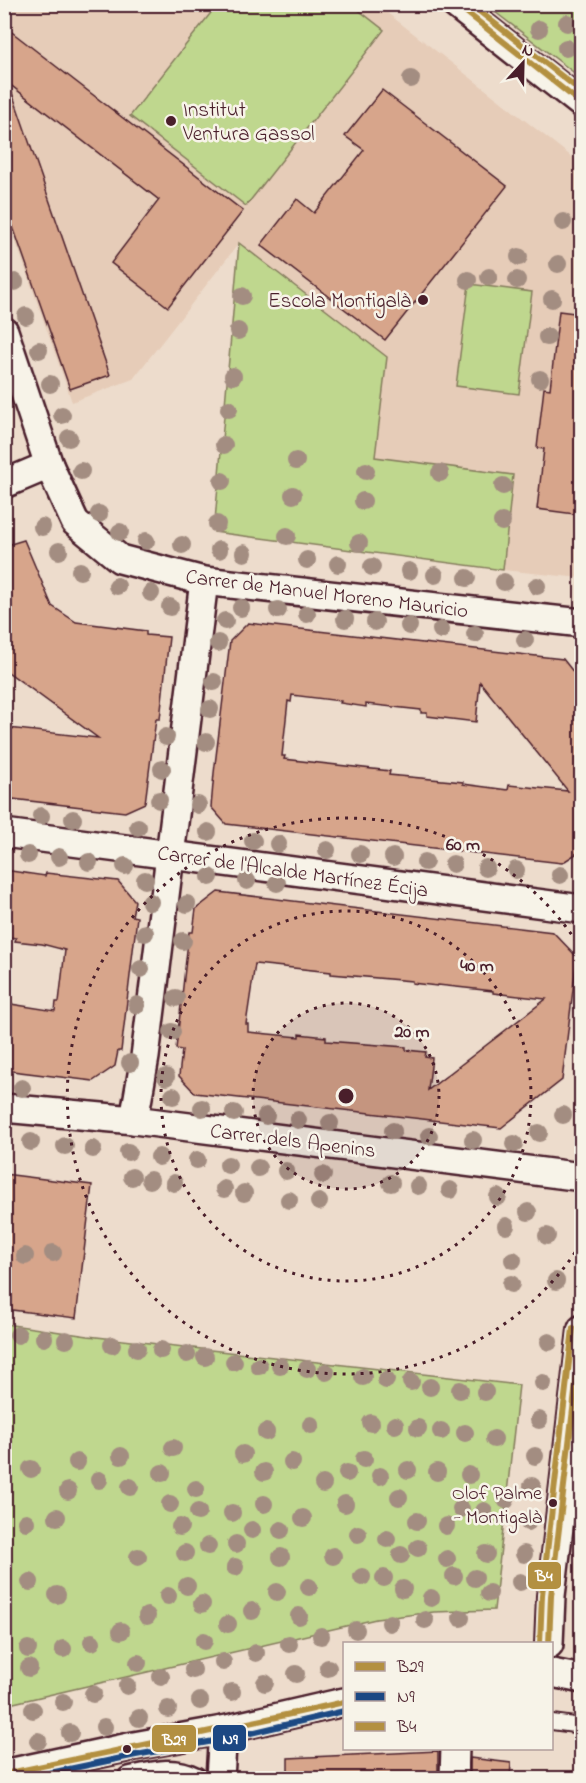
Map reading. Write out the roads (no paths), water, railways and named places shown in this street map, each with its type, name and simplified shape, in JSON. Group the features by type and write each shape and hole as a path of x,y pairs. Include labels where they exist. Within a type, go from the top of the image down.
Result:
{"street":[{"path":"455,4 582,104"},
{"name":"Carrer de Manuel Moreno Mauricio","path":"4,331 49,465 75,522 120,559 204,581 582,623"},
{"path":"4,483 49,465"},
{"path":"134,1120 145,1058 204,581"},
{"name":"Carrer de l'Alcalde Martínez Écija","path":"4,833 582,909"},
{"name":"Carrer dels Apenins","path":"4,1108 134,1120 582,1177"},
{"path":"549,1642 551,1596 582,1329"},
{"path":"553,1673 582,1679"},
{"path":"4,1774 134,1746 223,1730 343,1701"},
{"path":"220,1779 223,1730"},
{"path":"454,1779 455,1750"},
{"path":"129,1779 165,1770 183,1772 195,1779"}],"lane":[{"path":"553,1722 582,1726"}],"place":[{"name":"Institut Ventura Gassol","path":"171,121"},
{"name":"Escola Montigalà","path":"423,300"},
{"name":"Olof Palme - Montigalà","path":"553,1503"}]}
